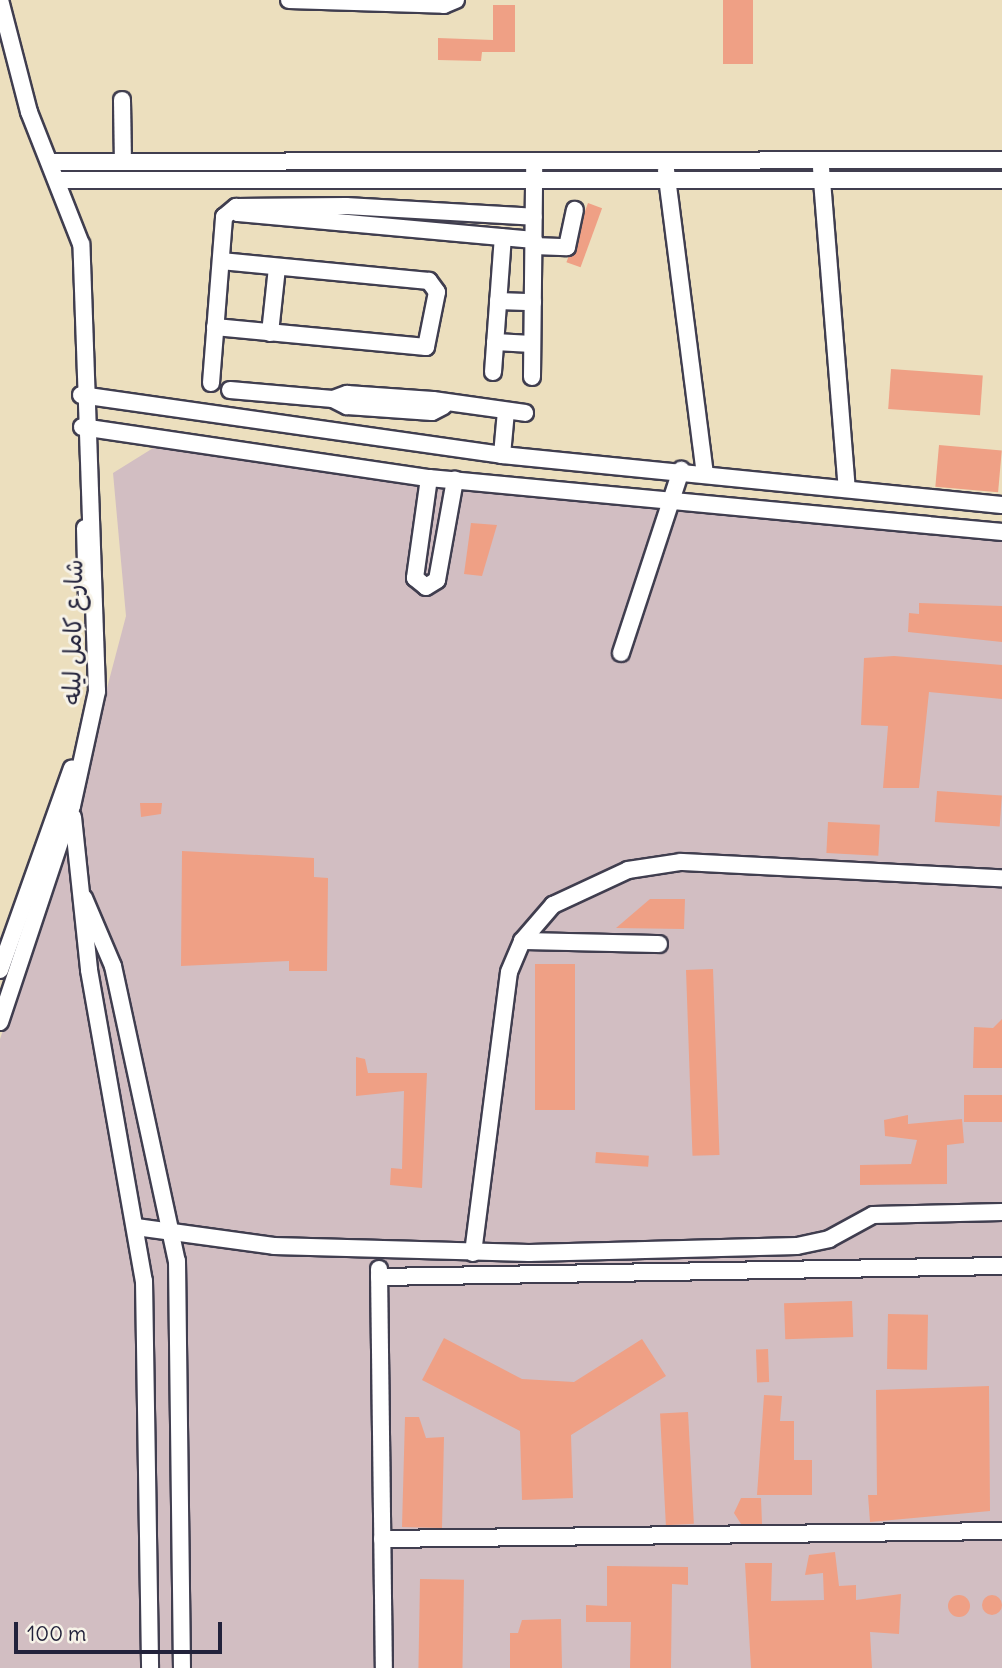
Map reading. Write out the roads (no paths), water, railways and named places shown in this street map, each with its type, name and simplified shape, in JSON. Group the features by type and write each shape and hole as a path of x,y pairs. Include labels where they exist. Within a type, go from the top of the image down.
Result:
{"street":[{"name":"شارع كامل ليله","path":"0,0 29,111 81,244 86,396 86,705 71,772 0,970"},
{"path":"289,0 456,0"},
{"path":"115,182 119,161 122,100"},
{"path":"821,159 849,489 857,517"},
{"path":"532,377 533,160"},
{"path":"664,160 705,472"},
{"path":"695,160 695,178"},
{"path":"50,162 1002,160"},
{"path":"57,180 115,182 822,177 1002,180"},
{"path":"211,383 224,217 236,207 346,205 534,217"},
{"path":"344,223 346,205"},
{"path":"236,207 239,213 503,237 567,247 575,210"},
{"path":"493,372 503,237"},
{"path":"215,327 426,347 436,304 437,288 429,281 221,261"},
{"path":"271,333 277,267"},
{"path":"498,301 533,302"},
{"path":"495,342 533,344"},
{"path":"230,390 333,399 347,406 420,411 444,406 525,413"},
{"path":"86,396 502,455 705,472 1002,505"},
{"path":"502,455 506,411"},
{"name":"شارع كامل ليله","path":"0,1022 72,806 97,691 86,428"},
{"path":"86,428 429,478 1002,532"},
{"path":"479,482 484,452"},
{"path":"552,489 556,460"},
{"path":"621,653 674,499 681,470"},
{"path":"429,478 415,578 426,587 437,580 455,480"},
{"path":"838,515 849,489"},
{"path":"910,523 913,496"},
{"path":"71,772 79,890 146,1300 150,1668"},
{"path":"473,1253 509,972 522,941 565,897 654,865 1002,878"},
{"path":"79,890 114,966 170,1231 180,1297 182,1668"},
{"path":"522,941 659,944"},
{"path":"136,1227 379,1252 473,1253 797,1246 829,1239 873,1215 1002,1212"},
{"path":"379,1252 384,1668"},
{"path":"379,1277 1002,1266"},
{"path":"382,1539 1002,1531"}]}
